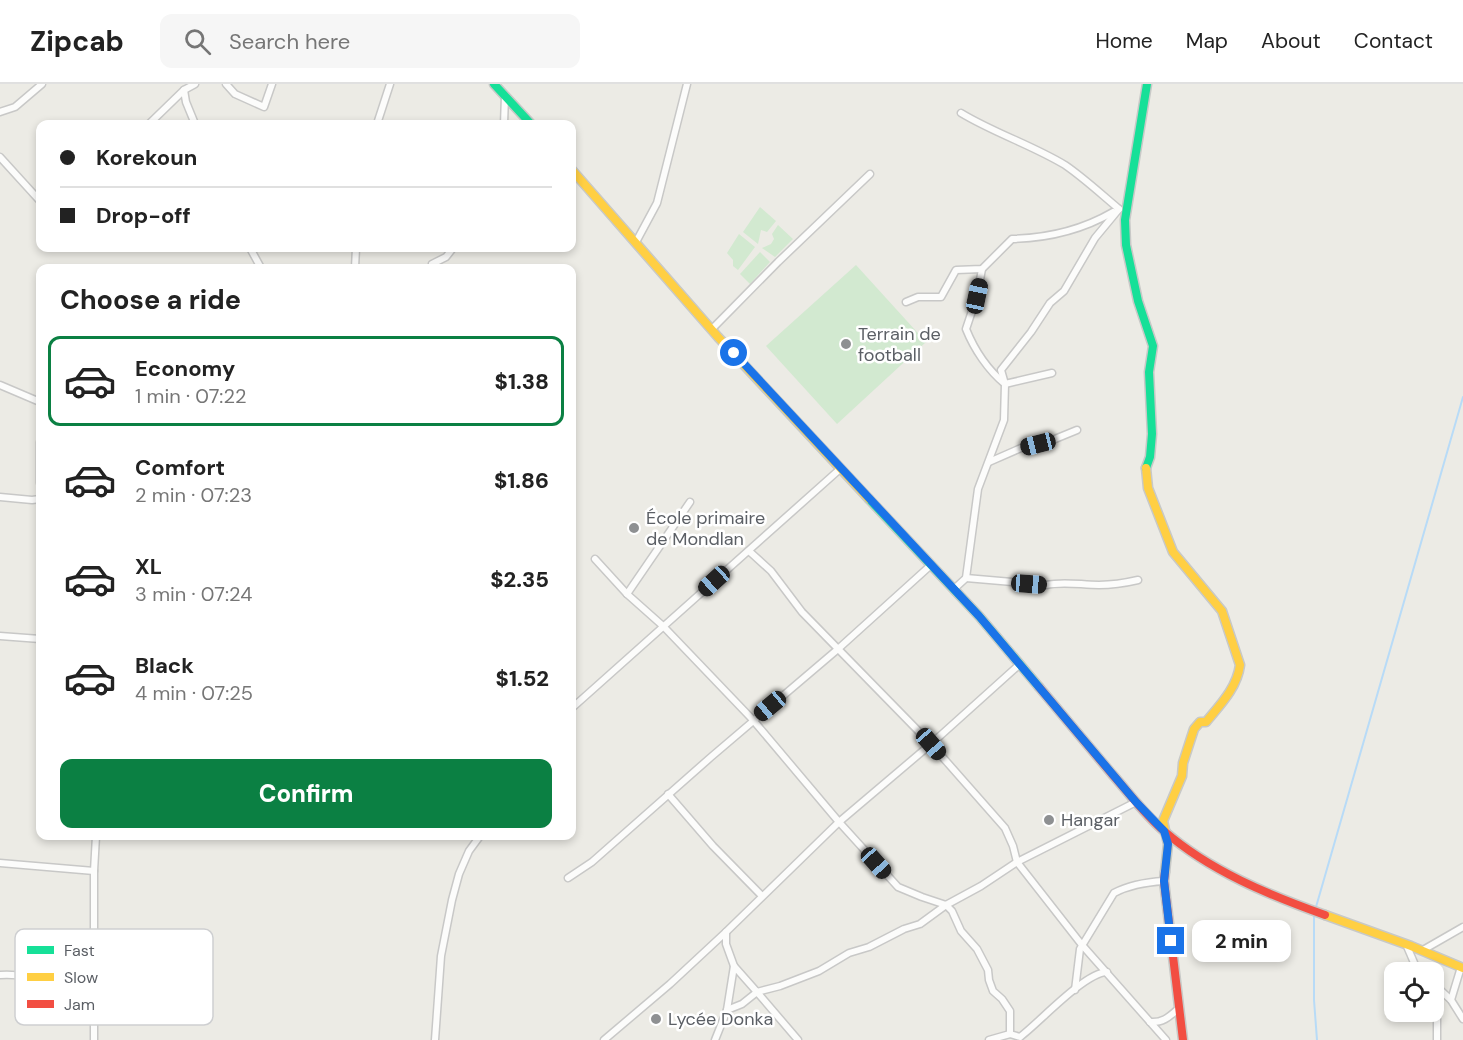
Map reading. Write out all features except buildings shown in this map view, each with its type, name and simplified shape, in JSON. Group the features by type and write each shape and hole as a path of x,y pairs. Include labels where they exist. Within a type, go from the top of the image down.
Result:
{"main road":[{"path":"494,84 503,91 528,120"},
{"path":"1147,84 1125,220 1126,245 1138,301 1152,346 1149,372 1152,434 1150,457 1146,469 1148,488 1173,552 1222,611 1241,669 1235,684 1216,712 1206,722 1200,722 1194,729 1182,776 1163,821 1168,844 1164,881 1183,1040"},
{"path":"576,174 712,329 954,590 1020,664 1136,802 1164,831 1189,850 1250,885 1321,914 1406,943 1462,967"}],"street":[{"path":"0,112 15,106 42,84"},
{"path":"153,120 184,90 195,84"},
{"path":"226,84 235,94 264,107 272,84"},
{"path":"379,120 390,84"},
{"path":"636,242 657,203 687,84"},
{"path":"184,90 194,120"},
{"path":"503,91 504,120"},
{"path":"961,113 986,128 1016,140 1066,166 1119,209"},
{"path":"0,157 36,197"},
{"path":"712,329 870,174"},
{"path":"1005,384 973,346 966,329 977,296 982,269 1012,239 1036,238 1069,231 1096,222 1119,209"},
{"path":"954,590 966,578 978,489 1004,420 1005,384 1001,370 1050,303 1064,291 1095,238 1119,209"},
{"path":"432,264 446,258 450,252"},
{"path":"906,302 918,297 941,297 956,270 982,269"},
{"path":"1005,384 1053,373"},
{"path":"0,385 36,400"},
{"path":"989,462 1021,448 1055,440 1077,430"},
{"path":"576,703 840,469"},
{"path":"0,497 36,500"},
{"path":"627,594 690,502"},
{"path":"749,551 771,571 802,612 931,744 1005,828 1017,862 1082,945 1166,1040"},
{"path":"595,559 753,720 839,822 898,887 946,905 961,931 977,949 988,970 993,991 1010,1011 1010,1034"},
{"path":"568,878 592,862 753,720 838,649 931,565"},
{"path":"966,578 1046,585 1058,582 1109,585 1138,580"},
{"path":"0,636 36,639"},
{"path":"604,1040 670,984 839,822 1020,664"},
{"path":"668,794 713,846 762,896"},
{"path":"727,1010 742,1004 757,992 819,971 849,952 869,947 904,929 920,924 946,905 981,886 1017,862 1136,802"},
{"path":"94,929 96,840"},
{"path":"435,1040 441,956 452,900 459,874 469,851 477,840"},
{"path":"0,863 94,871"},
{"path":"1075,990 1082,945 1114,893 1137,886 1142,882 1164,881"},
{"path":"1423,950 1463,927"},
{"path":"726,932 726,944 734,966 798,1040"},
{"path":"1406,943 1414,962"},
{"path":"715,1040 727,1010 734,966"},
{"path":"1451,1000 1462,967"},
{"path":"989,1040 1010,1034 1020,1037 1087,980 1107,972"},
{"path":"1444,993 1463,1019"},
{"path":"1149,1022 1167,1019 1178,1009"},
{"path":"1437,1022 1437,1040"},
{"path":"94,1025 94,1040"}],"green space":[{"path":"760,207 776,221 767,232 761,230 758,244 743,232"},
{"path":"778,225 793,239 775,257 762,248 771,244 774,239 772,234"},
{"path":"739,234 755,247 738,270 733,266 733,260 727,253"},
{"path":"760,252 770,262 750,284 740,274"},
{"name":"Terrain de football","path":"856,265 926,342 837,424 766,346"}],"waterway":[{"path":"1316,907 1463,397"},
{"path":"1314,913 1314,1000 1317,1040"}],"traffic: fast":[{"path":"494,84 527,120"},
{"path":"1146,468 1150,457 1152,434 1149,372 1153,346 1138,301 1126,245 1125,220 1147,84"},
{"path":"869,499 979,616 1039,687"}],"traffic: slow":[{"path":"576,175 718,337 869,499"},
{"path":"1146,468 1148,488 1173,552 1222,611 1240,665 1227,696 1206,722 1200,722 1194,729 1183,763 1182,776 1163,821 1168,844 1165,872"},
{"path":"1325,915 1411,946 1463,968"}],"traffic: jam":[{"path":"1039,687 1144,811 1182,845 1220,870 1283,899 1325,915"},
{"path":"1165,872 1164,881 1183,1040"}],"place":[{"name":"Terrain de football","path":"846,344"},
{"name":"École primaire de Mondlan","path":"634,528"},
{"name":"Hangar","path":"1049,820"},
{"name":"Lycée Donka","path":"656,1019"}],"route":[{"path":"734,353 979,616 1136,802 1164,831 1168,844 1164,881 1171,941"}]}
